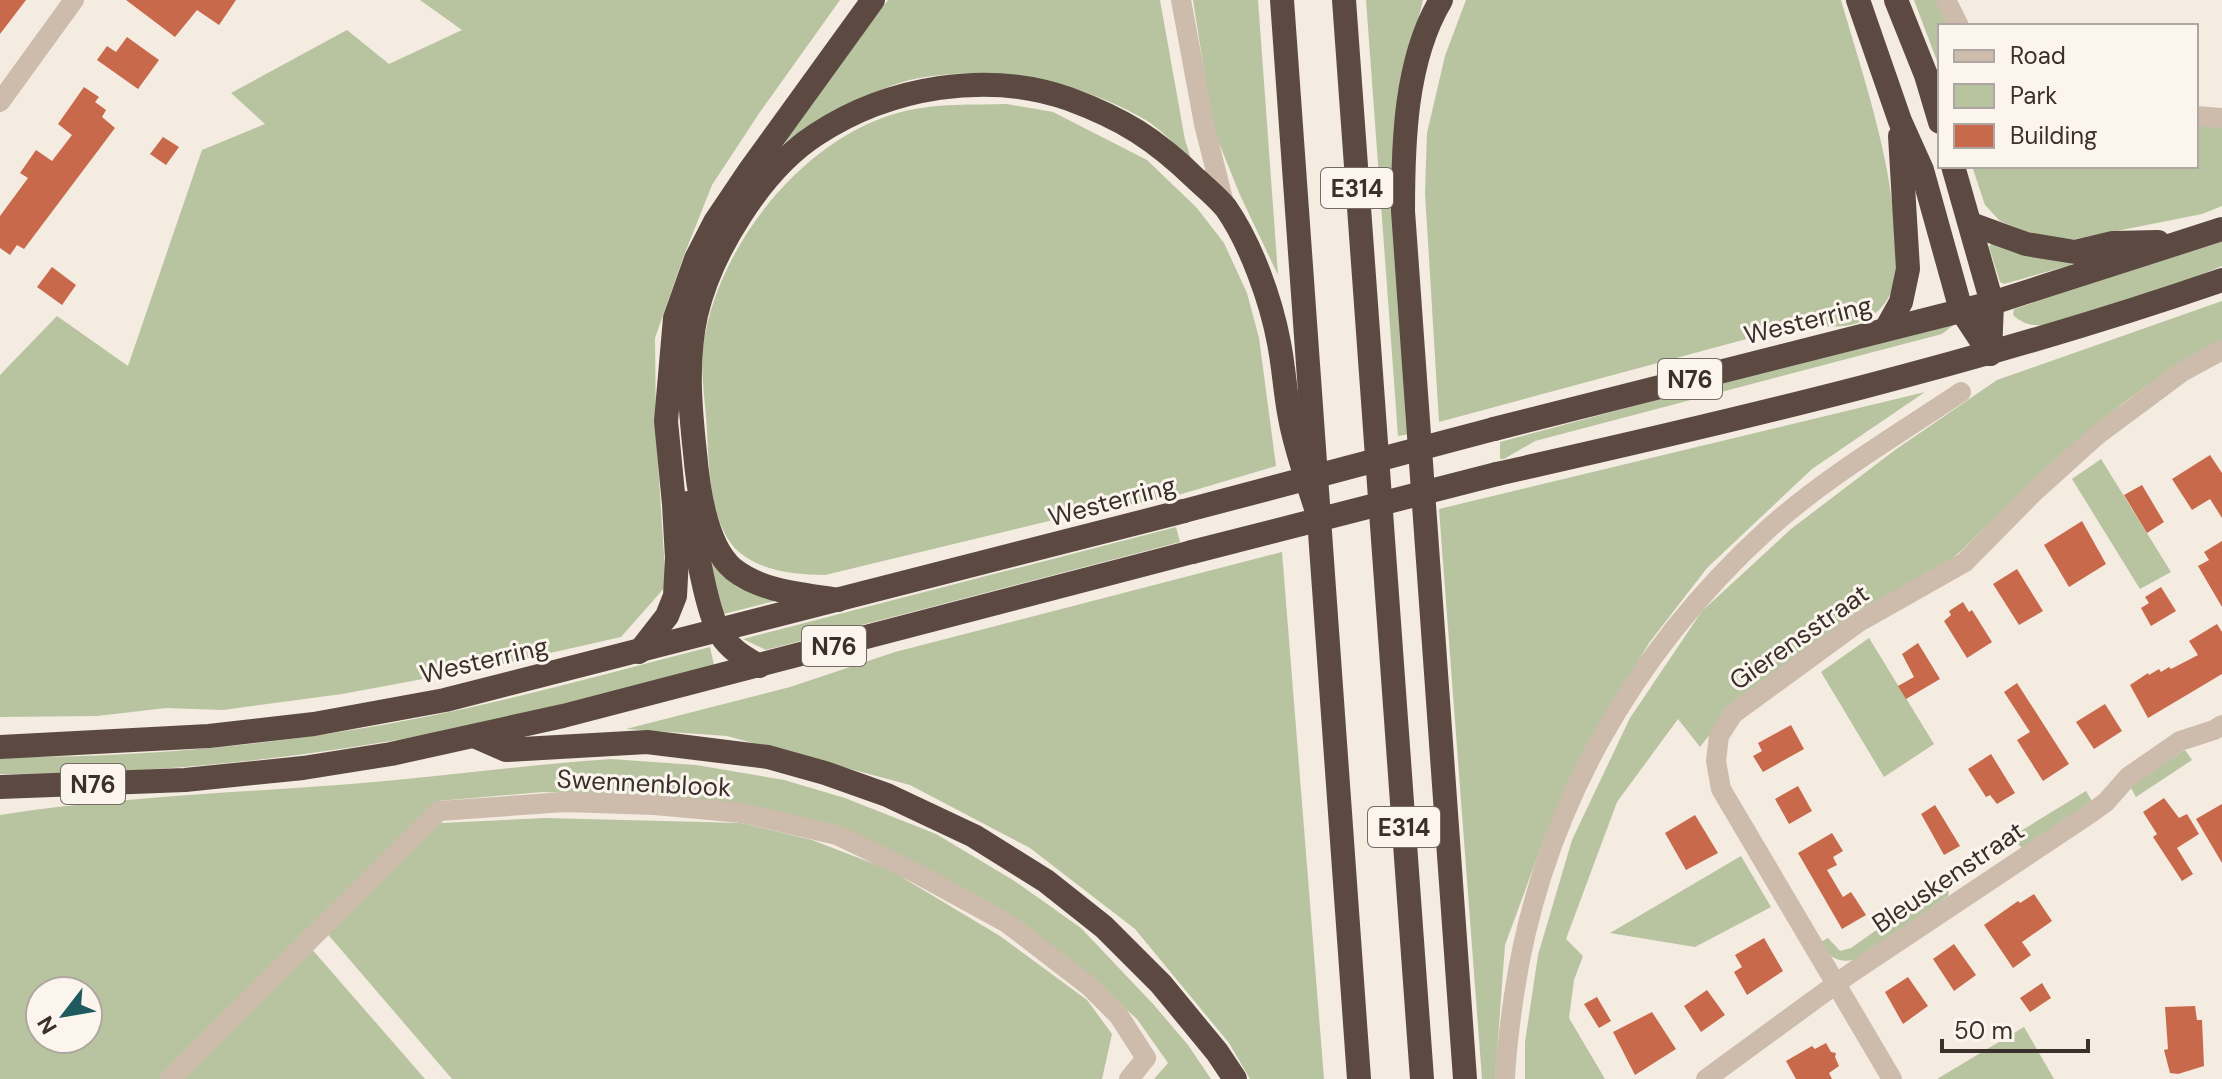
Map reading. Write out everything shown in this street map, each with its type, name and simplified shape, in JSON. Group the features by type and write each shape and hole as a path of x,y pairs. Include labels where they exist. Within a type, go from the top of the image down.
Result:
{"highway":[{"path":"639,652 667,616 675,596 675,517 666,421 675,318 696,259 715,222 873,0"},
{"name":"E314","path":"1282,0 1359,1079"},
{"name":"E314","path":"1344,0 1422,1079"},
{"path":"1858,0 1900,121 1922,170 1961,310 1990,354"},
{"path":"1896,0 1926,75 1938,115"},
{"path":"1434,6 1413,80 1403,141 1403,211 1465,1079"},
{"path":"838,600 765,587 733,568 720,553 698,489 690,402 690,356 697,313 711,272 727,240 754,195 781,164 815,135 865,108 935,89 971,85 1046,91 1123,121 1166,150 1225,207 1261,276 1279,342 1290,420 1319,518"},
{"path":"1886,329 1901,302 1908,269 1900,121"},
{"path":"1954,168 1992,303 1990,354"},
{"path":"1971,224 2026,244 2075,252 2113,243 2189,241"},
{"name":"Westerring","path":"0,747 209,736 314,724 445,700 1992,303 2222,229"},
{"name":"N76","path":"0,787 185,780 391,754 474,736 759,666 1497,474 1673,435 1990,354 2105,320 2222,280"},
{"path":"670,394 681,472 718,632 733,651 759,666"},
{"path":"474,736 506,750 647,742 768,757 887,795 974,836 1046,881 1104,927 1161,984 1235,1079"}],"street":[{"path":"0,102 74,0"},
{"path":"1181,0 1204,124 1225,207"},
{"path":"1946,0 1958,24"},
{"path":"2198,116 2222,118"},
{"name":"Gierensstraat","path":"1892,1079 1721,789 1716,761 1719,736 1733,714 1826,644 1965,562 2034,492 2096,436 2182,372 2222,350"},
{"path":"1505,1079 1522,946 1551,846 1587,762 1632,684 1692,607 1768,530 1824,483 1961,392"},
{"name":"Bleuskenstraat","path":"1706,1079 1837,984 2091,813 2106,802 2128,777 2180,741 2222,725"},
{"name":"Swennenblook","path":"170,1079 439,811 565,802 655,805 742,813 837,835 914,872 1007,923 1089,986 1119,1016 1146,1058 1129,1079"}],"green space":[{"path":"420,0 840,0 712,185 655,338 656,432 666,586 621,637 493,666 342,694 223,710 166,708 97,716 0,717 0,375 57,316 128,366 202,150 265,124 231,93 347,30 389,64 462,30"},
{"path":"888,0 1160,0 1191,159 1150,123 1092,95 1035,79 977,73 919,78 884,88 829,115 781,145"},
{"path":"1193,0 1258,0 1278,275 1240,195 1213,128"},
{"path":"1366,0 1423,0 1412,46 1410,434 1398,436"},
{"path":"1466,0 1841,0 1888,173 1897,270 1887,301 1869,318 1858,323 1833,327 1820,325 1824,318 1439,422 1425,193 1427,133 1445,56"},
{"path":"1914,0 1937,0 1948,24 1938,24 1938,64"},
{"path":"1007,104 1053,112 1147,160 1197,208 1224,243 1247,293 1259,338 1276,466 1168,498 1086,512 825,575 780,571 748,559 729,541 717,513 710,479 702,368 711,309 726,271 746,235 771,200 800,170 833,144 868,124 917,108"},
{"path":"2198,123 2222,125 2222,206 2202,214 2066,241 2029,233 2000,221 1985,205 1973,168 2198,168"},
{"path":"2222,241 2222,266 2183,282 2057,323 2034,325 2013,315 2014,309"},
{"path":"1992,243 2072,261 2071,265 2004,284 2000,282 1989,247"},
{"path":"2222,301 2222,340 2173,367 2123,403 2049,465 1960,552 1930,575 1857,611 1735,702 1700,747 1678,719 1617,802 1566,939 1583,956 1574,980 1569,1018 1605,1079 1525,1079 1525,1042 1538,955 1572,840 1630,718 1702,611 1791,529 1895,450 1997,380"},
{"path":"1954,320 1956,323 1942,334 1535,441 1500,459 1500,442"},
{"path":"1925,392 1812,469 1707,568 1649,643 1588,745 1544,839 1505,945 1495,1079 1482,1079 1439,509"},
{"path":"2101,459 2171,572 2140,589 2072,479"},
{"path":"1176,527 1180,542 766,650 743,639"},
{"path":"706,544 776,599 775,601 720,615"},
{"path":"1282,552 1324,1079 1250,1079 1229,1043 1135,929 1030,848 910,785 727,736 626,729 790,687 895,652"},
{"path":"1869,638 1934,744 1884,777 1821,672"},
{"path":"710,647 714,665 442,732 222,764 111,772 0,774 0,757 116,755 233,746 406,721 525,695"},
{"path":"2185,750 2192,760 2136,797 2130,786"},
{"path":"611,759 696,765 784,780 845,798 936,834 1013,880 1081,928 1154,1005 1188,1045 1211,1079 1154,1079 1168,1063 1137,1019 1078,965 860,836 609,795 543,792 438,801 441,823 545,818 741,823 812,840 890,870 1000,936 1087,1000 1112,1034 1102,1079 452,1079 325,931 310,947 425,1079 0,1079 0,815 131,800 351,784"},
{"path":"2086,791 2092,801 2022,848 2011,837"},
{"path":"1741,856 1771,907 1695,947 1610,933"},
{"path":"1943,883 1948,896 1858,959 1845,961 1836,958 1819,943 1828,938 1840,951 1851,948"},
{"path":"2024,1027 2054,1079 1937,1079"}],"building":[{"path":"0,0 26,0 0,34"},
{"path":"126,0 236,0 219,25 197,10 175,37"},
{"path":"127,37 159,60 138,89 97,60 107,46 116,52"},
{"path":"84,87 99,97 95,102 106,110 102,117 115,128 24,249 17,245 10,255 0,248 0,216 28,178 20,173 36,150 52,161 72,135 58,124"},
{"path":"163,137 179,147 166,165 150,154"},
{"path":"52,267 76,285 62,305 37,287"},
{"path":"2210,455 2222,473 2222,518 2210,499 2192,510 2172,479"},
{"path":"2142,485 2164,522 2147,533 2124,495"},
{"path":"2082,521 2106,564 2069,587 2044,545"},
{"path":"2222,541 2222,607 2198,566 2209,560 2204,552"},
{"path":"2017,569 2043,611 2019,625 1993,584"},
{"path":"2161,587 2176,611 2151,626 2141,608 2149,603 2145,597"},
{"path":"1963,602 1969,612 1972,610 1992,642 1967,658 1944,621 1951,615 1949,611"},
{"path":"2217,624 2222,632 2222,674 2148,718 2130,685 2148,673 2171,669 2198,655 2189,641"},
{"path":"1918,643 1940,679 1906,699 1898,686 1914,677 1902,654"},
{"path":"2017,683 2069,764 2043,781 2017,740 2030,732 2004,692"},
{"path":"2105,704 2122,731 2094,749 2076,722"},
{"path":"1791,725 1804,749 1763,772 1753,756 1762,751 1758,743"},
{"path":"1991,754 2015,793 1997,804 1990,795 1986,797 1968,769"},
{"path":"1798,786 1812,811 1789,824 1775,799"},
{"path":"2164,798 2179,818 2187,814 2199,834 2177,848 2193,874 2182,881 2153,837 2157,834 2143,812"},
{"path":"2222,804 2222,863 2196,819"},
{"path":"1935,805 1960,846 1944,855 1921,814"},
{"path":"1695,815 1718,853 1686,870 1665,833"},
{"path":"1832,833 1843,851 1833,857 1837,865 1827,870 1843,897 1851,892 1866,915 1842,929 1798,853"},
{"path":"2034,894 2052,921 2022,942 2031,955 2013,968 1984,925 2018,901 2020,903"},
{"path":"1764,938 1783,971 1747,995 1734,972 1742,967 1735,955"},
{"path":"1954,944 1976,975 1954,991 1933,959"},
{"path":"1908,977 1928,1006 1903,1024 1885,992"},
{"path":"2042,983 2051,998 2030,1012 2020,998"},
{"path":"1707,990 1725,1015 1701,1032 1684,1006"},
{"path":"1597,997 1611,1021 1599,1028 1584,1004"},
{"path":"2195,1006 2197,1020 2202,1020 2204,1066 2178,1074 2170,1073 2164,1050 2168,1049 2165,1007"},
{"path":"1652,1012 1676,1049 1635,1075 1613,1032"},
{"path":"1826,1043 1831,1052 1836,1053 1839,1066 1829,1073 1832,1079 1796,1079 1786,1061 1812,1046 1815,1049"}]}
